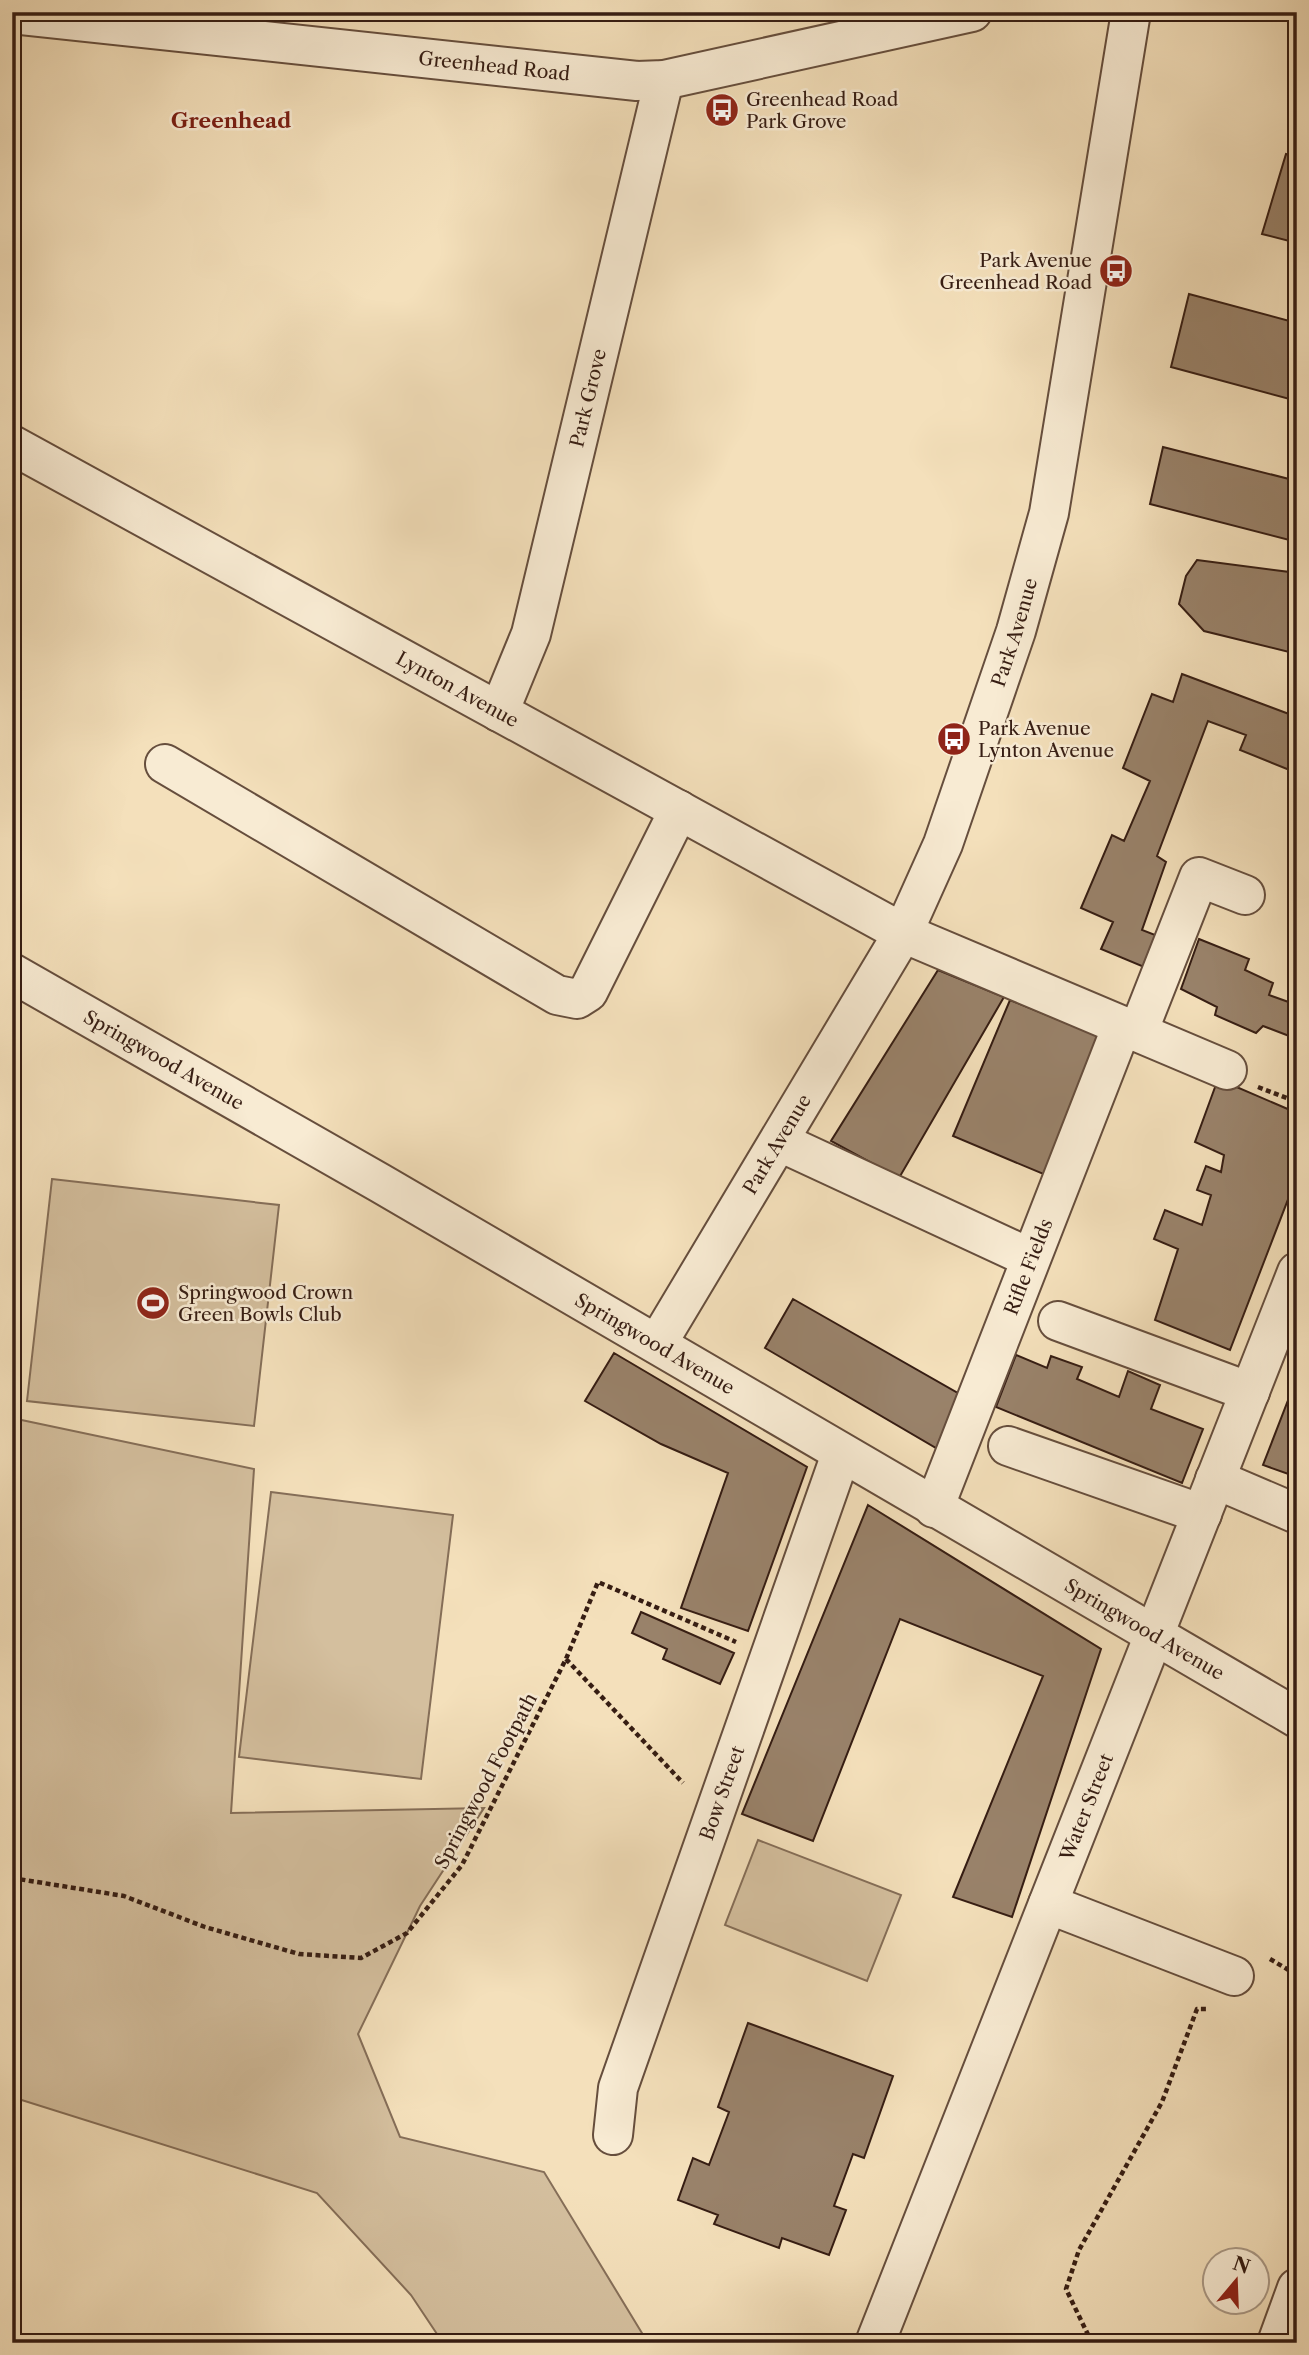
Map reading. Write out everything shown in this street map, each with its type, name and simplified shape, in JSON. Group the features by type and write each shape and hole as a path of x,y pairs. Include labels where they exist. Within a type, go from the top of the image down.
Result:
{"street":[{"name":"Greenhead Road","path":"12,14 637,81 664,80 972,12"},
{"name":"Park Avenue","path":"657,1345 903,933 943,844 1016,631 1049,513 1131,12"},
{"name":"Park Grove","path":"499,712 531,634 664,80"},
{"name":"Lynton Avenue","path":"12,445 903,933"},
{"path":"165,764 557,995 577,999 588,992 679,810"},
{"name":"Rifle Fields","path":"934,1508 1030,1258 1199,877 1245,895"},
{"path":"903,933 1227,1070"},
{"name":"Springwood Avenue","path":"12,973 1297,1718"},
{"path":"780,1142 1030,1258"},
{"name":"Water Street","path":"875,2343 1297,1272"},
{"path":"1058,1321 1250,1391"},
{"path":"1008,1446 1202,1514"},
{"name":"Bow Street","path":"612,2135 618,2088 841,1454"},
{"path":"1215,1479 1297,1514"},
{"path":"1048,1903 1234,1976"},
{"path":"1277,2343 1297,2288"}],"path":[{"name":"Springwood Footpath","path":"12,1878 124,1896 205,1927 299,1954 361,1958 407,1933 462,1866 566,1660 598,1582 771,1657"},
{"path":"566,1660 715,1817"},
{"path":"1092,2343 1066,2289 1079,2250 1162,2102 1197,2009 1214,2009 1252,1947 1297,1975"}],"shaded area":[{"name":"Springwood Crown Green Bowls Club","path":"52,1179 279,1205 254,1426 27,1401"},
{"path":"12,1418 254,1469 231,1813 484,1808 420,1906 358,2034 400,2137 544,2172 648,2343 443,2343 411,2295 317,2193 12,2097"},
{"path":"271,1492 453,1515 421,1779 239,1757"},
{"path":"758,1840 901,1895 867,1981 725,1925"}],"building":[{"path":"1286,154 1297,156 1297,243 1262,234"},
{"path":"1189,294 1297,323 1297,401 1171,367"},
{"path":"1163,447 1297,481 1297,542 1150,504"},
{"path":"1197,560 1297,573 1297,648 1289,652 1204,631 1179,604 1186,576"},
{"path":"1182,674 1297,717 1297,773 1240,750 1246,735 1208,721 1157,856 1166,862 1142,930 1168,940 1156,972 1101,949 1113,922 1081,908 1112,835 1124,841 1150,781 1123,768 1152,694 1173,702"},
{"path":"1199,939 1249,959 1245,970 1273,983 1269,995 1297,1005 1297,1039 1263,1026 1256,1033 1215,1015 1217,1007 1181,989"},
{"path":"938,970 1004,997 899,1178 831,1141"},
{"path":"1010,1000 1108,1040 1053,1178 953,1136"},
{"path":"1218,1079 1297,1113 1297,1176 1230,1350 1155,1320 1178,1249 1154,1239 1165,1210 1202,1225 1211,1195 1197,1190 1206,1166 1221,1172 1224,1155 1195,1142"},
{"path":"793,1299 970,1400 948,1455 765,1348"},
{"path":"614,1353 807,1467 748,1631 681,1608 728,1473 661,1444 585,1401"},
{"path":"1016,1355 1047,1368 1051,1356 1082,1367 1077,1379 1119,1397 1128,1371 1160,1385 1151,1409 1203,1429 1182,1483 996,1407"},
{"path":"1297,1377 1297,1477 1263,1465"},
{"path":"868,1505 1101,1649 1012,1917 953,1897 1043,1676 900,1619 813,1841 742,1814"},
{"path":"641,1612 734,1653 720,1684 663,1659 667,1649 632,1633"},
{"path":"748,2023 893,2076 864,2158 853,2154 834,2206 846,2210 829,2255 782,2238 779,2248 714,2224 718,2215 678,2200 693,2158 709,2165 729,2112 718,2107"}],"place":[{"name":"Greenhead Road Park Grove","path":"722,110"},
{"name":"Park Avenue Greenhead Road","path":"1116,271"},
{"name":"Park Avenue Lynton Avenue","path":"954,739"},
{"name":"Springwood Crown Green Bowls Club","path":"153,1303"}],"district":[{"name":"Greenhead","path":"231,120"}]}
